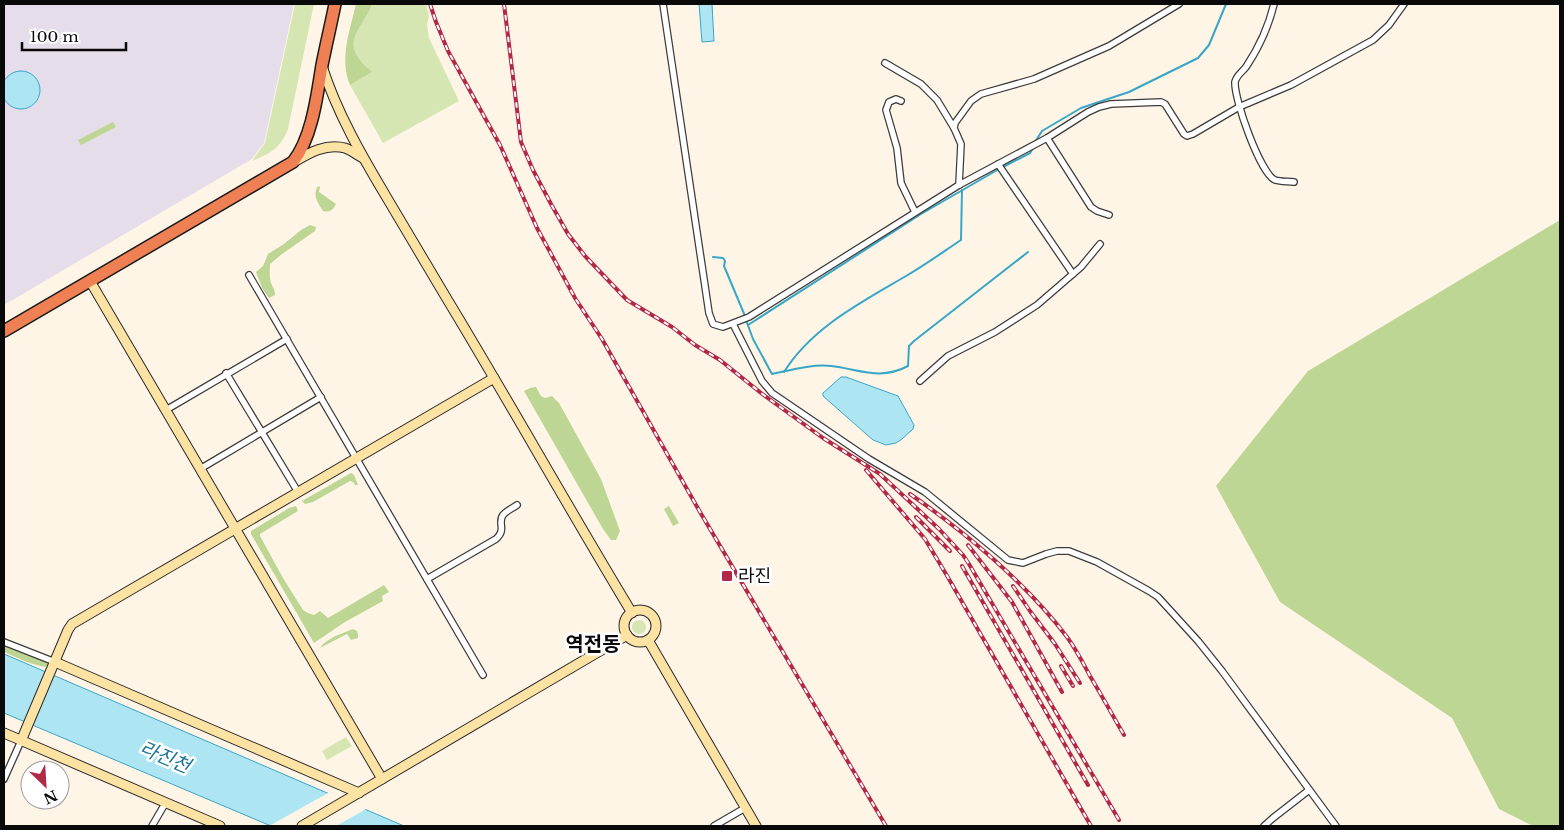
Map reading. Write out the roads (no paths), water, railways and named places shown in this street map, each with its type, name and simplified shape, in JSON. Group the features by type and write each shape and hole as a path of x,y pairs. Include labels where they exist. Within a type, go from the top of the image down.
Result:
{"highway":[{"path":"4,331 293,162 301,152 306,140 335,4"}],"street":[{"path":"663,4 709,313 713,324 723,326 749,317 959,185 1047,138 1088,112 1111,104 1162,102 1184,134 1188,136 1239,107 1291,85 1373,40 1389,25 1404,4"},
{"path":"954,128 955,123 971,101 981,94 1034,79 1109,46 1179,4"},
{"path":"1274,4 1258,44 1246,67 1235,82 1239,107 1266,172 1274,180 1294,182"},
{"path":"885,63 921,84 937,100 954,128 961,144 959,185"},
{"path":"322,65 342,117 363,158 632,613"},
{"path":"901,101 889,102 886,110 897,148 901,183 915,212"},
{"path":"1047,138 1091,207 1098,212 1109,215"},
{"path":"293,162 317,150 328,147 345,148 363,158"},
{"path":"998,164 1073,274"},
{"path":"920,381 948,356 995,332 1036,305 1073,274 1100,244"},
{"path":"249,275 483,675"},
{"path":"90,281 382,779"},
{"path":"733,324 758,373 772,393 869,459 925,492 1008,560 1022,563 1046,554 1069,551 1097,562 1158,597 1180,620 1222,671 1336,826"},
{"path":"166,410 226,373 287,339"},
{"path":"226,373 298,492"},
{"path":"4,778 72,624 494,378"},
{"path":"200,469 321,397"},
{"path":"427,579 501,535 501,518 503,514 517,505"},
{"path":"644,611 653,618 655,630 648,640 636,642 627,635 625,623 628,616 632,613 644,611"},
{"path":"302,826 627,635"},
{"path":"648,640 756,826"},
{"path":"4,642 55,662 359,793"},
{"path":"4,733 220,826"},
{"path":"1264,826 1309,790"},
{"path":"152,826 166,802"},
{"path":"714,826 745,808"}],"water":[{"path":"699,4 712,4 714,41 702,42"},
{"path":"21,71 35,76 40,90 35,104 21,109 7,104 2,90 7,76"},
{"path":"841,377 846,377 898,396 914,425 913,429 896,443 886,445 873,440 823,396 823,393"},
{"name":"라진천","path":"4,654 404,826 271,826 4,713"}],"waterway":[{"path":"1035,142 1042,131 1081,108 1129,92 1198,58 1209,45 1226,4"},
{"path":"1003,167 1030,153 1034,147"},
{"path":"748,325 921,214 999,169"},
{"path":"784,372 795,356 823,329 839,317 961,240 962,190"},
{"path":"746,320 753,339 772,374 816,366 841,367 870,373 888,373 908,366 909,346 914,341 1028,252"},
{"path":"713,257 723,258 725,261 724,266 745,316"}],"railway":[{"path":"430,4 448,51 500,145 537,228 575,298 602,339 700,512 886,826"},
{"path":"504,4 521,142 533,170 568,234 585,256 627,300 672,327 695,345 720,360 761,393 823,438 880,474 939,529 969,564 1119,820"},
{"path":"866,470 925,539 1091,826"},
{"path":"910,494 952,525 994,560 1051,617 1073,646 1124,735"},
{"path":"916,517 950,551"},
{"path":"968,545 1012,602 1062,692"},
{"path":"962,566 1088,785"},
{"path":"1013,586 1055,644 1080,683"},
{"path":"1061,666 1073,686"}],"place":[{"name":"라진","path":"727,576"}],"district":[{"name":"역전동","path":"593,644"}]}
